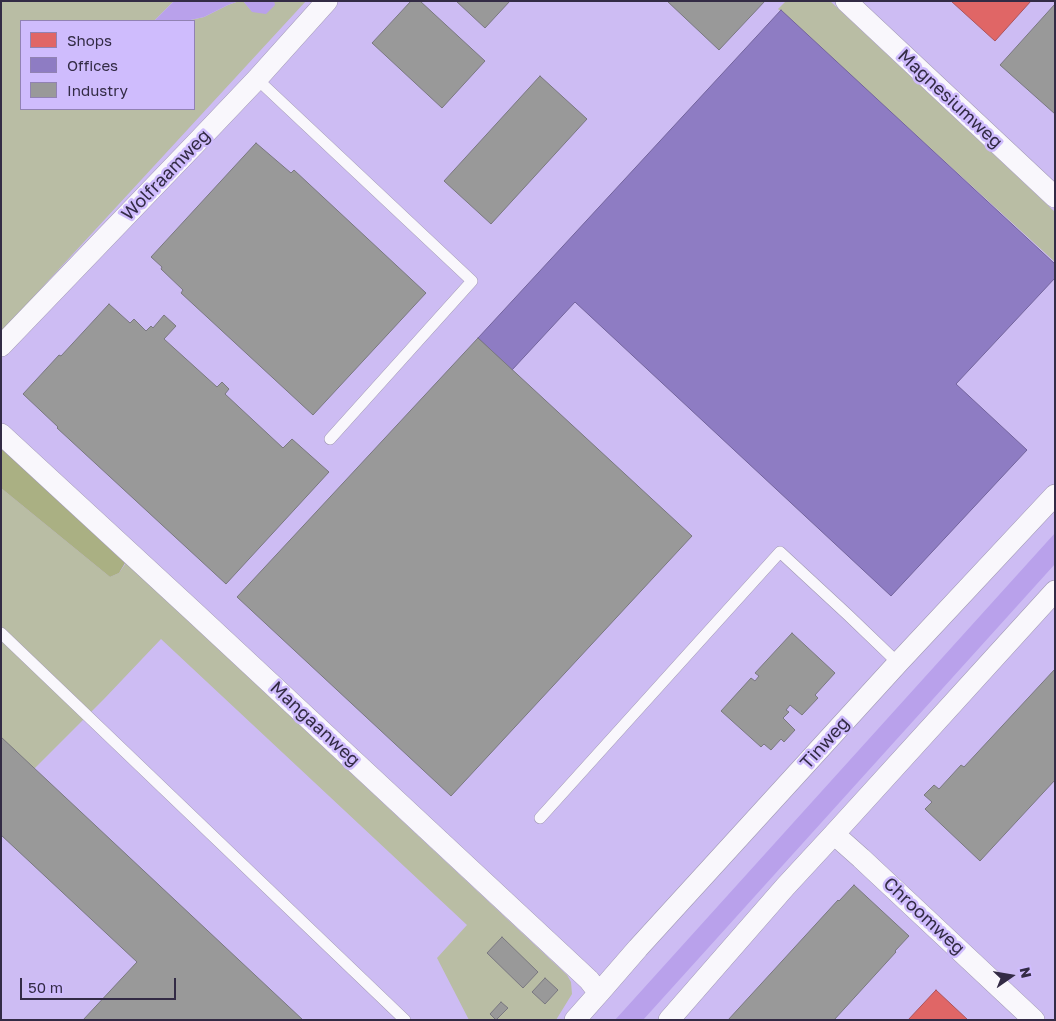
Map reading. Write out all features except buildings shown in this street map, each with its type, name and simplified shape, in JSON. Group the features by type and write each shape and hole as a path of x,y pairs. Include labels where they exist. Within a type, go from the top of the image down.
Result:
{"street":[{"name":"Wolfraamweg","path":"1,346 257,80 327,1"},
{"name":"Magnesiumweg","path":"846,1 1055,196"},
{"name":"Mangaanweg","path":"1,434 589,980 598,993"},
{"name":"Tinweg","path":"598,993 898,663 1055,495"},
{"path":"669,1020 784,887 1055,591"},
{"name":"Chroomweg","path":"834,834 1034,1020"},
{"path":"575,1020 598,993"}],"lane":[{"path":"257,80 472,281 330,439"},
{"path":"540,818 780,552 898,663"},
{"path":"1,633 405,1020"}],"shaded area":[{"path":"174,1 239,1 204,17 190,20 155,20"},
{"path":"243,1 274,1 275,5 266,14 252,12"},
{"path":"292,1 1055,1 1055,1020 1,1020 1,307 195,108"},
{"path":"1055,533 1055,564 643,1020 615,1020"}],"green space":[{"path":"1,1 174,1 155,20 20,20 20,110 195,110 195,20 190,20 204,17 239,1 243,1 253,12 274,6 274,1 306,1 1,332"},
{"path":"786,1 830,1 1055,212 1055,262 778,9"},
{"path":"1,448 125,563 119,573 110,577 1,488"},
{"path":"1,488 110,577 119,573 126,563 567,975 571,982 572,994 556,1020 469,1020 437,958 467,925 161,639 1,802"}]}
